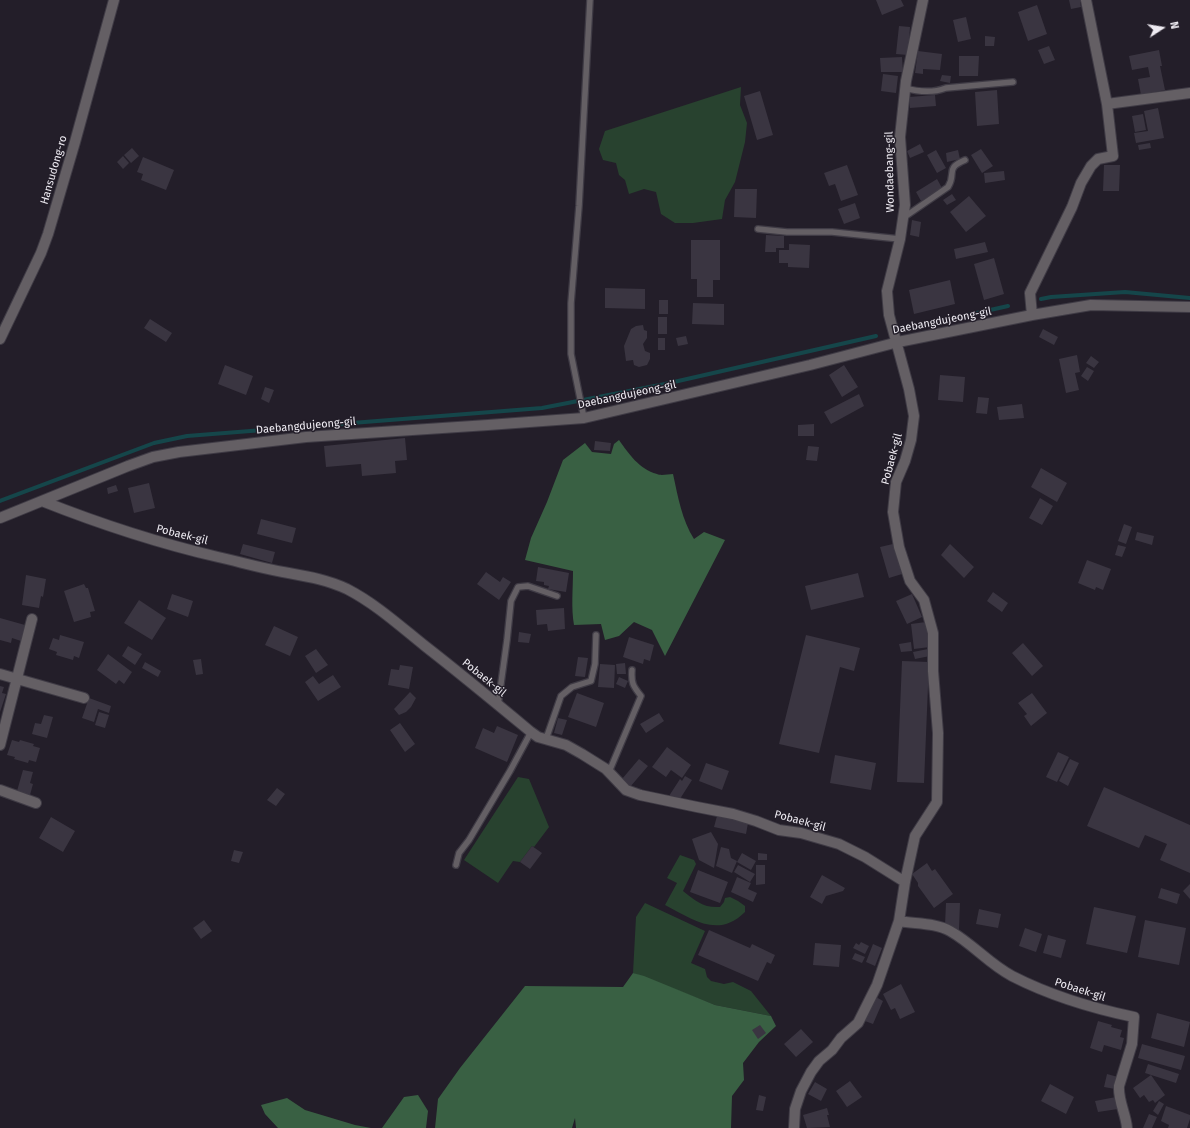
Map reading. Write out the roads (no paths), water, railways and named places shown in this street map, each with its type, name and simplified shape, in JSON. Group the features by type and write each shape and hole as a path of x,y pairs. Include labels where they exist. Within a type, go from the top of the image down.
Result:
{"street":[{"name":"Hansudong-ro","path":"0,339 41,253 48,234 114,0"},
{"name":"Wondaebang-gil","path":"898,342 890,314 887,291 900,239 905,205 900,137 905,88 923,0"},
{"path":"1032,315 1030,293 1072,207 1081,183 1091,166 1098,159 1113,156 1107,104 1086,0"},
{"path":"1107,104 1190,93"},
{"name":"Daebangdujeong-gil","path":"0,518 134,464 153,457 179,452 306,437 584,418 810,365 898,342 1032,315 1091,305 1190,307"},
{"name":"Pobaek-gil","path":"794,1128 795,1109 801,1091 811,1072 819,1061 832,1050 841,1038 858,1023 876,985 899,921 905,882 915,836 937,802 938,733 933,671 933,633 924,600 910,581 900,547 893,512 896,482 905,461 911,440 914,416 898,342"},
{"name":"Pobaek-gil","path":"42,501 141,537 282,572 313,577 342,587 364,598 392,619 531,732 538,737 566,746 600,765 610,772 626,790 640,795 733,814 756,820 779,830 801,833 839,844 865,857 905,882"},
{"path":"0,745 32,619"},
{"path":"0,674 84,698"},
{"path":"0,790 36,804"},
{"name":"Pobaek-gil","path":"899,921 937,927 949,931 968,943 984,958 1011,975 1057,996 1088,1006 1134,1017 1132,1044 1119,1086 1119,1093 1127,1128"}],"lane":[{"path":"584,418 571,354 570,303 579,206 590,0"},
{"path":"905,88 918,91 938,91 946,88 1012,82"},
{"path":"903,218 948,187 951,183 952,169 955,164 965,160"},
{"path":"758,229 787,232 832,232 900,239"},
{"path":"498,705 511,601 518,587 528,586 557,596"},
{"path":"546,739 561,696 572,687 591,681 595,664 596,635"},
{"path":"610,772 641,696 634,687 632,670"},
{"path":"456,865 459,853 469,840 510,771 531,732"}],"waterway":[{"path":"1041,299 1125,292 1190,298"},
{"path":"901,330 1008,306"},
{"path":"0,501 154,443 187,436 542,408 665,384 876,336"}]}
